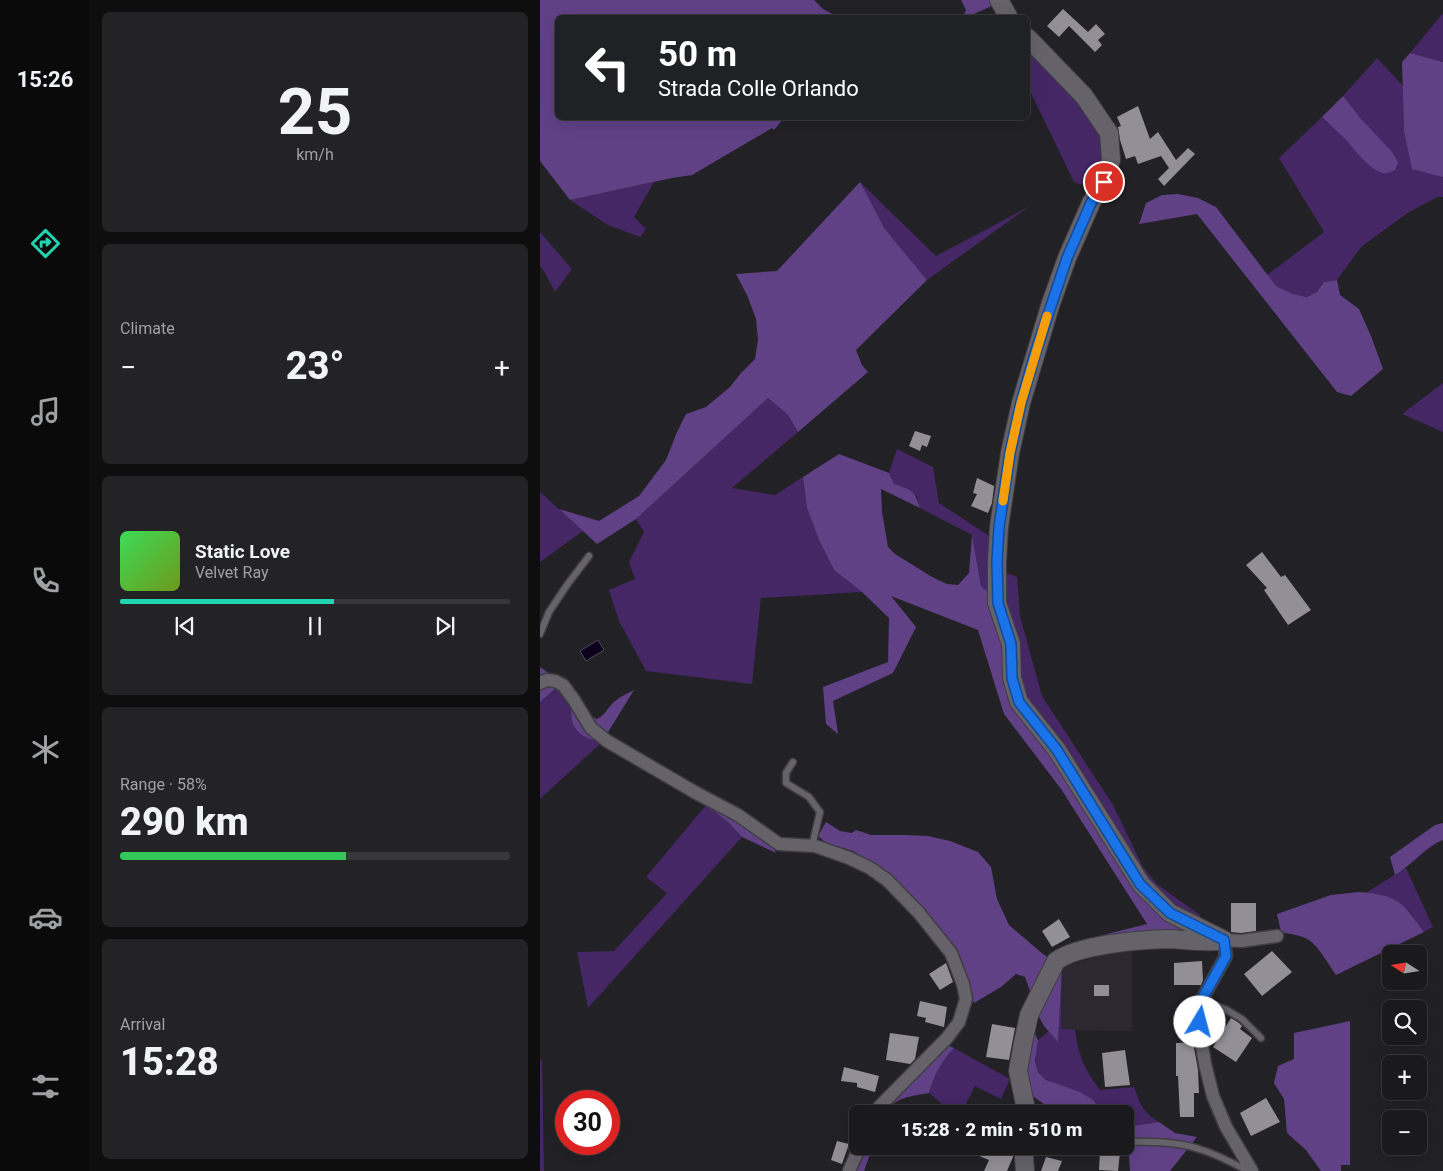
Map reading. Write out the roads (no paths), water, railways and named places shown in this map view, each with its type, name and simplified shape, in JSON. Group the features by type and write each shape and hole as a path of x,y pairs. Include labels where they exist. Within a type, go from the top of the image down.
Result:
{"street":[{"path":"999,0 1007,15"},
{"path":"1030,40 1084,96 1109,133 1111,160 1104,182 1091,203 1067,258 1050,306 1021,403 1010,453 999,527 997,562 998,603 1011,644 1012,678 1019,702 1057,750 1140,884 1170,913 1224,940"},
{"path":"540,683 547,680 563,684 592,728 606,741 738,815 779,844 812,846 849,858 870,868 887,880 919,913 951,953 963,984 966,999 959,1022 947,1038 881,1105"},
{"path":"1024,1105 1018,1071 1029,1015 1056,962 1063,956 1071,952 1108,944 1167,939 1214,942 1224,940 1241,941 1277,936"},
{"path":"1224,940 1226,956 1201,1001 1199,1011 1200,1033 1213,1096 1226,1126 1252,1171"},
{"path":"850,1171 856,1155"},
{"path":"1024,1155 1025,1171"}],"lane":[{"path":"540,634 549,612 589,556"},
{"path":"793,762 786,773 786,783 809,797 820,812 812,846"},
{"path":"1201,1001 1225,1009 1242,1019 1261,1038"},
{"path":"1134,1142 1149,1141 1200,1149 1248,1171"}]}
